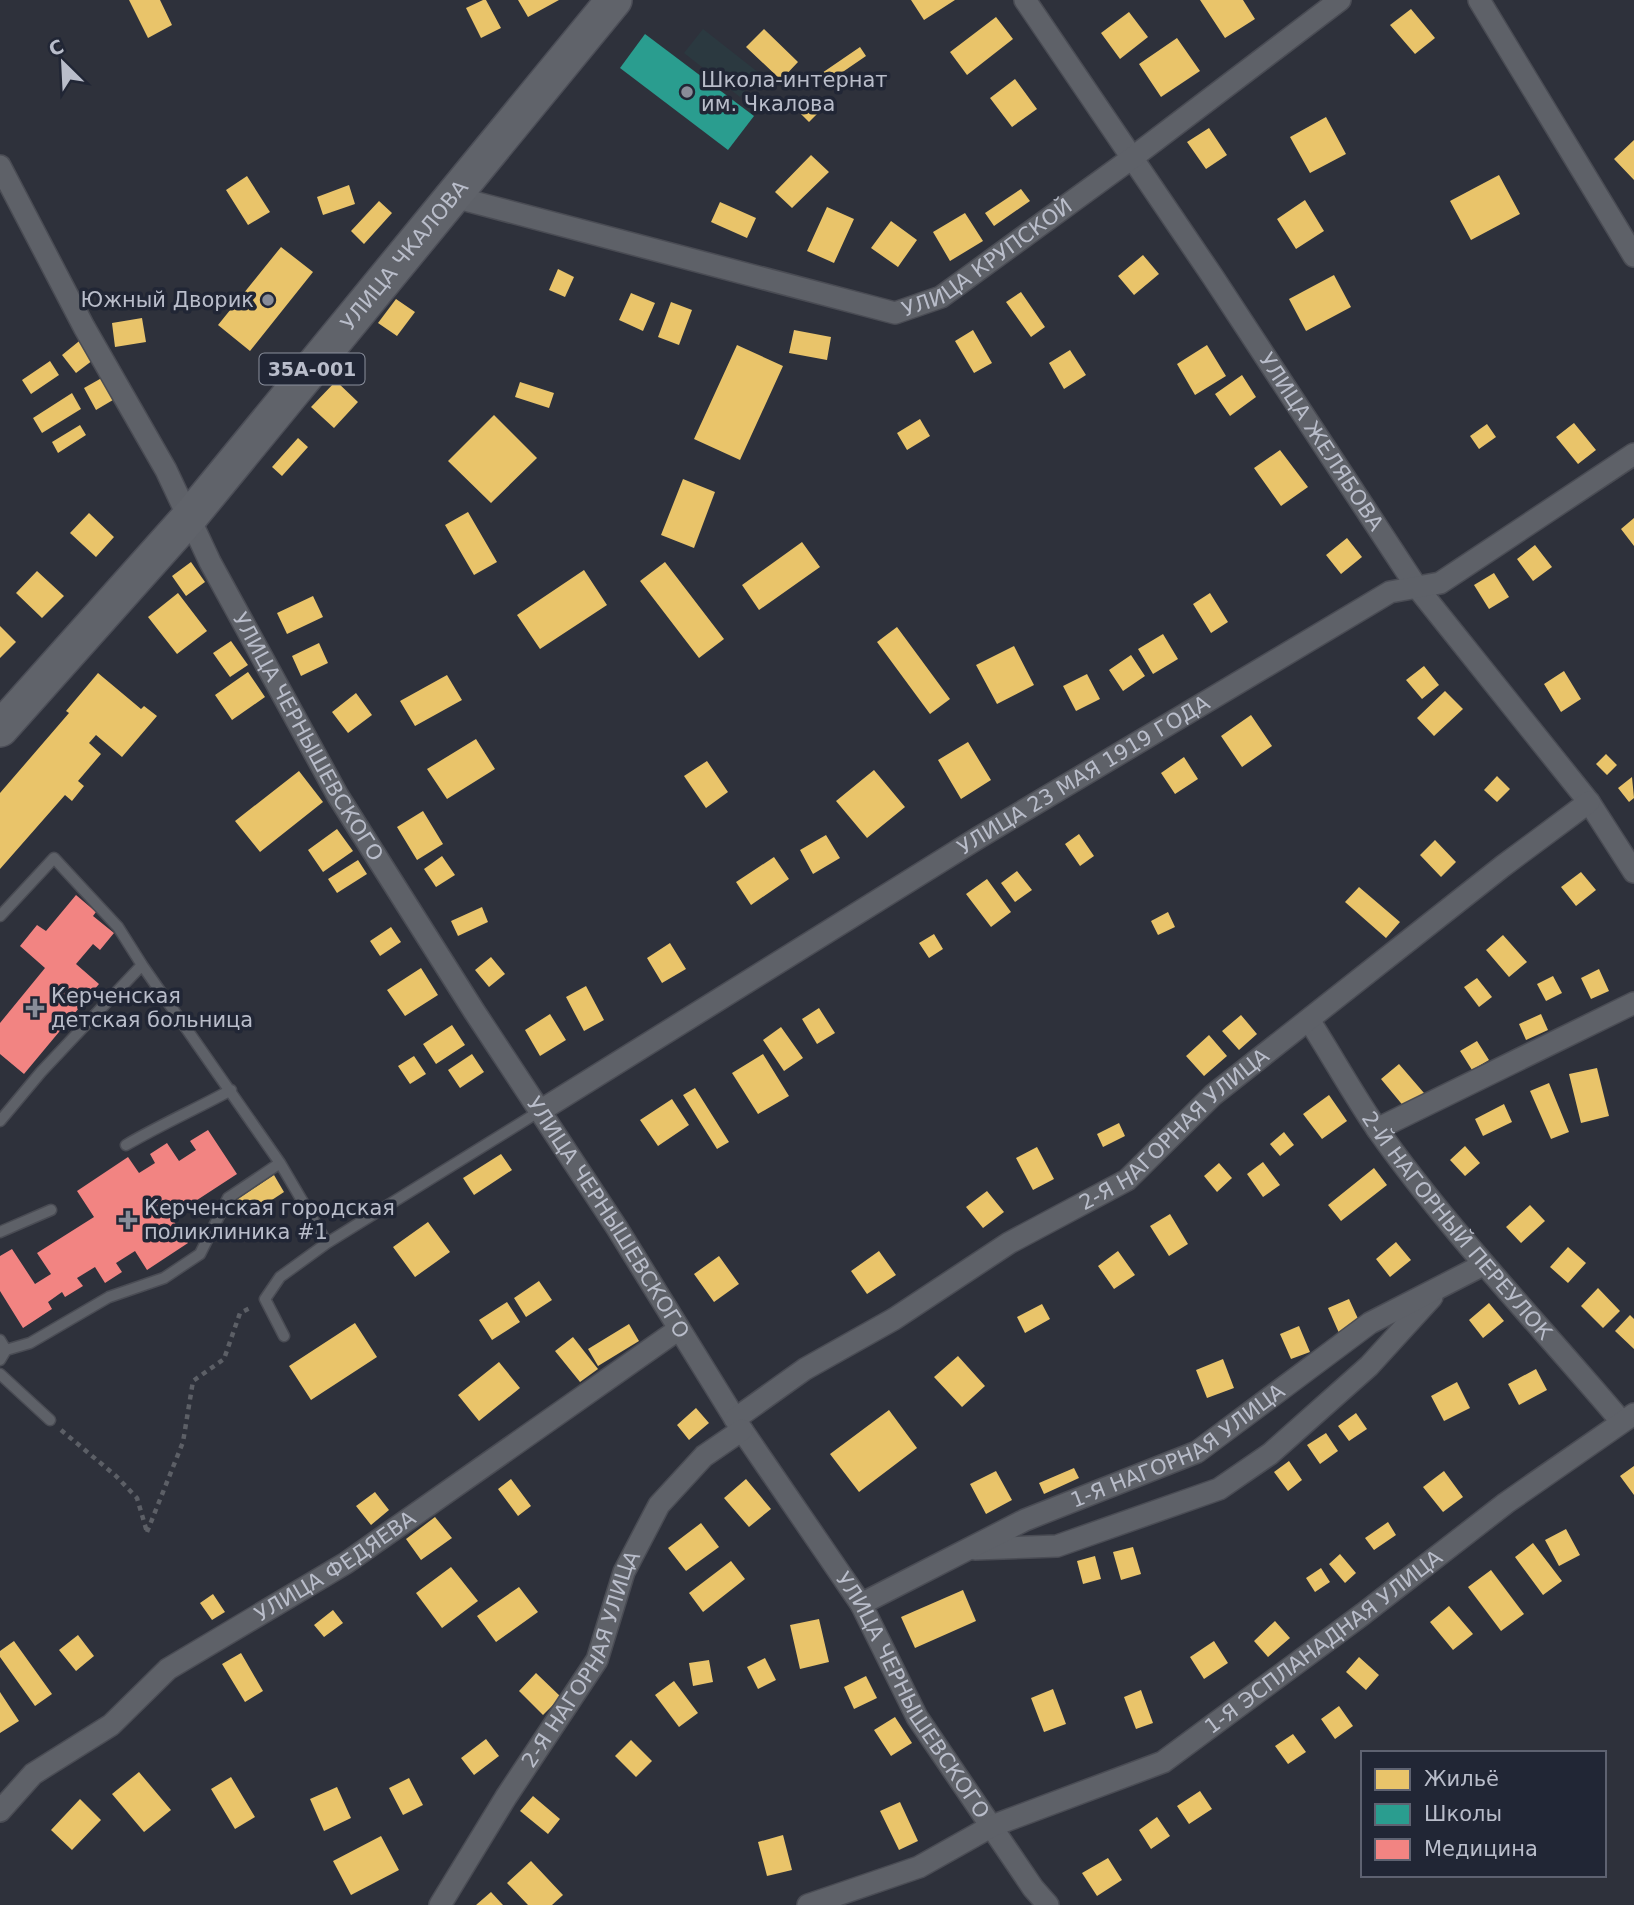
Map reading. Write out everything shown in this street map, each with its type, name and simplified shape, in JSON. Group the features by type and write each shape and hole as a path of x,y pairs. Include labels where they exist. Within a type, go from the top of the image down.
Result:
{"main road":[{"name":"УЛИЦА ЧКАЛОВА","path":"447,195 597,0"},
{"name":"УЛИЦА ЧКАЛОВА","path":"0,729 447,195 614,0"},
{"name":"УЛИЦА ЧКАЛОВА","path":"0,710 186,510"}],"street":[{"name":"УЛИЦА ЖЕЛЯБОВА","path":"1025,0 1278,374 1416,586 1589,802 1634,872"},
{"name":"УЛИЦА КРУПСКОЙ","path":"447,195 895,313 941,298 1132,158 1340,0"},
{"path":"1479,0 1634,256"},
{"name":"УЛИЦА ЧЕРНЫШЕВСКОГО","path":"0,166 85,327 166,470 210,562 338,796 617,1228 738,1424 861,1604 917,1717 992,1826 1032,1897 1048,1905"},
{"name":"УЛИЦА 23 МАЯ 1919 ГОДА","path":"540,1111 978,838 1390,592 1440,583 1634,454"},
{"name":"2-Я НАГОРНАЯ УЛИЦА","path":"440,1905 506,1797 597,1660 624,1572 659,1505 704,1456 805,1369 894,1319 1009,1243 1127,1180 1213,1096 1503,866 1589,802"},
{"path":"1377,1129 1634,1003"},
{"name":"2-Й НАГОРНЫЙ ПЕРЕУЛОК","path":"1309,1020 1377,1129 1483,1265 1627,1417"},
{"name":"1-Я НАГОРНАЯ УЛИЦА","path":"861,1604 1025,1520 1196,1452 1370,1324 1483,1265"},
{"path":"969,1549 1056,1546 1219,1489 1270,1454 1369,1366 1441,1287"},
{"name":"УЛИЦА ФЕДЯЕВА","path":"0,1811 33,1774 111,1725 167,1669 346,1563 679,1329"},
{"name":"1-Я ЭСПЛАНАДНАЯ УЛИЦА","path":"808,1905 919,1867 992,1826 1163,1762 1363,1614 1506,1503 1627,1417"}],"lane":[{"path":"0,916 54,858 118,927 280,1163 327,1243"},
{"path":"0,1121 41,1072 142,965"},
{"path":"125,1145 231,1090"},
{"path":"284,1336 265,1299 280,1277 327,1243 540,1111"},
{"path":"2,1350 30,1343 109,1297 164,1278 200,1254 228,1198 280,1163"},
{"path":"0,1232 51,1210"},
{"path":"0,1374 50,1420"}],"path":[{"path":"50,1420 116,1476 137,1498 147,1532 183,1442 193,1381 224,1359 240,1313"}],"shaded area":[{"path":"703,29 759,73 740,97 684,53"}],"building: Жильё":[{"path":"129,0 160,0 172,25 148,38"},
{"path":"486,0 501,28 481,38 466,8"},
{"path":"518,0 559,0 528,17"},
{"path":"911,0 955,0 924,20"},
{"path":"1200,0 1243,0 1255,19 1225,38"},
{"path":"1411,9 1435,38 1415,54 1390,25"},
{"path":"1129,12 1148,37 1120,59 1101,33"},
{"path":"996,17 1013,39 967,75 950,52"},
{"path":"764,29 798,62 781,80 746,47"},
{"path":"1177,38 1200,71 1161,97 1139,64"},
{"path":"860,47 866,56 828,82 822,73"},
{"path":"1015,79 1037,109 1012,127 990,98"},
{"path":"814,100 822,109 809,122 800,113"},
{"path":"1326,117 1346,154 1310,173 1290,137"},
{"path":"1209,128 1227,155 1206,169 1187,142"},
{"path":"1634,140 1634,180 1614,159"},
{"path":"811,155 829,172 792,208 775,192"},
{"path":"1499,175 1520,214 1471,240 1450,201"},
{"path":"247,176 270,212 248,225 226,190"},
{"path":"349,185 355,204 323,215 317,197"},
{"path":"1021,189 1030,201 994,226 985,213"},
{"path":"1305,200 1324,231 1296,249 1277,219"},
{"path":"379,201 392,213 364,244 351,231"},
{"path":"720,202 756,218 747,238 711,222"},
{"path":"827,207 854,219 834,263 807,251"},
{"path":"965,213 983,241 950,261 933,232"},
{"path":"891,221 917,240 898,267 871,248"},
{"path":"281,247 313,272 250,351 218,325"},
{"path":"1143,255 1159,274 1134,295 1118,276"},
{"path":"558,269 574,277 565,297 549,290"},
{"path":"1334,275 1351,307 1306,331 1289,299"},
{"path":"1021,292 1045,327 1031,337 1006,302"},
{"path":"631,293 655,303 643,331 619,320"},
{"path":"396,299 415,312 397,336 378,323"},
{"path":"671,302 692,310 679,345 658,337"},
{"path":"142,318 146,342 115,347 112,323"},
{"path":"794,330 831,337 827,360 789,353"},
{"path":"973,330 992,363 974,373 955,341"},
{"path":"83,338 97,357 76,373 62,355"},
{"path":"737,345 783,366 740,460 694,439"},
{"path":"1207,345 1226,376 1195,395 1177,364"},
{"path":"1070,350 1086,375 1064,389 1049,363"},
{"path":"50,361 59,375 31,394 22,380"},
{"path":"107,375 118,397 96,410 84,388"},
{"path":"1242,375 1256,397 1230,416 1215,394"},
{"path":"336,381 358,402 334,428 311,407"},
{"path":"520,382 554,393 549,408 515,397"},
{"path":"72,393 81,409 42,433 33,418"},
{"path":"494,415 537,458 491,503 448,461"},
{"path":"920,419 930,436 907,450 897,433"},
{"path":"1574,423 1596,450 1578,464 1556,437"},
{"path":"1487,424 1496,437 1479,449 1470,436"},
{"path":"80,425 86,435 58,453 52,442"},
{"path":"298,438 308,447 282,476 272,467"},
{"path":"1280,450 1308,487 1281,506 1254,468"},
{"path":"683,479 715,492 694,548 661,535"},
{"path":"468,512 497,562 474,575 445,525"},
{"path":"89,513 114,537 96,557 70,533"},
{"path":"1634,518 1634,546 1621,529"},
{"path":"1347,538 1362,557 1341,574 1326,555"},
{"path":"802,542 820,567 759,610 742,585"},
{"path":"1535,545 1552,567 1533,581 1517,559"},
{"path":"191,562 205,582 186,596 172,576"},
{"path":"665,562 724,639 699,658 640,581"},
{"path":"584,570 607,605 540,649 517,615"},
{"path":"37,571 64,596 42,618 16,593"},
{"path":"1494,573 1509,597 1489,609 1474,585"},
{"path":"178,593 207,631 177,654 148,617"},
{"path":"1210,593 1228,622 1211,633 1193,604"},
{"path":"313,596 323,617 287,634 277,613"},
{"path":"0,626 16,642 0,658"},
{"path":"897,627 950,699 930,714 877,642"},
{"path":"1163,634 1178,659 1153,674 1138,649"},
{"path":"231,641 248,665 230,677 213,653"},
{"path":"319,643 328,663 301,676 292,656"},
{"path":"1014,646 1034,685 997,704 976,665"},
{"path":"1131,655 1145,676 1123,691 1109,670"},
{"path":"1424,666 1439,685 1422,699 1406,680"},
{"path":"1564,671 1581,699 1561,712 1544,684"},
{"path":"248,672 265,697 232,720 215,695"},
{"path":"98,673 141,709 144,706 157,716 122,757 96,735 89,743 101,754 78,781 84,786 72,801 65,795 0,869 0,793 69,713 66,711"},
{"path":"1087,674 1100,699 1076,711 1063,686"},
{"path":"447,675 462,700 415,726 400,701"},
{"path":"1445,691 1463,709 1434,736 1417,718"},
{"path":"356,693 372,715 348,733 332,712"},
{"path":"1251,715 1272,746 1242,767 1221,736"},
{"path":"476,739 495,769 447,799 427,769"},
{"path":"968,742 991,780 961,799 938,760"},
{"path":"1606,754 1617,765 1607,775 1596,764"},
{"path":"1184,757 1198,779 1175,794 1161,773"},
{"path":"707,761 728,792 706,808 684,776"},
{"path":"874,770 905,807 867,838 836,801"},
{"path":"299,771 323,802 260,852 235,821"},
{"path":"1497,776 1510,789 1497,802 1484,790"},
{"path":"1632,777 1634,798 1629,802 1618,788"},
{"path":"423,811 443,844 417,860 397,827"},
{"path":"337,829 353,851 323,872 308,850"},
{"path":"1079,834 1094,856 1080,866 1065,844"},
{"path":"826,835 840,858 813,874 800,850"},
{"path":"1435,840 1456,862 1441,877 1420,855"},
{"path":"442,856 455,875 436,887 424,869"},
{"path":"774,857 789,879 751,905 736,882"},
{"path":"358,860 367,874 337,893 328,879"},
{"path":"1017,871 1032,890 1015,902 1001,883"},
{"path":"1581,872 1596,890 1576,906 1561,887"},
{"path":"987,879 1011,912 991,927 966,894"},
{"path":"1359,887 1400,922 1386,938 1345,902"},
{"path":"482,907 488,922 458,936 451,921"},
{"path":"1168,912 1175,927 1158,935 1151,921"},
{"path":"391,927 401,942 380,956 370,941"},
{"path":"934,934 943,949 929,958 919,943"},
{"path":"1503,935 1527,962 1509,977 1486,950"},
{"path":"670,943 686,969 662,983 647,958"},
{"path":"491,957 505,974 489,987 475,970"},
{"path":"421,968 438,995 405,1016 387,990"},
{"path":"1599,969 1609,991 1591,999 1581,978"},
{"path":"1553,976 1562,993 1546,1001 1537,984"},
{"path":"1477,978 1492,997 1479,1007 1464,987"},
{"path":"586,986 604,1020 584,1031 566,997"},
{"path":"819,1008 835,1033 817,1044 802,1019"},
{"path":"550,1014 566,1040 540,1056 525,1030"},
{"path":"1541,1014 1548,1030 1526,1040 1519,1024"},
{"path":"1241,1015 1257,1034 1239,1050 1222,1031"},
{"path":"452,1025 465,1045 436,1064 423,1044"},
{"path":"781,1027 803,1058 784,1071 763,1040"},
{"path":"1209,1035 1227,1056 1204,1076 1186,1056"},
{"path":"1477,1041 1489,1060 1472,1070 1460,1051"},
{"path":"472,1054 484,1072 460,1088 448,1070"},
{"path":"763,1054 789,1096 758,1114 732,1073"},
{"path":"414,1056 426,1074 410,1084 398,1066"},
{"path":"1399,1064 1424,1093 1405,1108 1381,1079"},
{"path":"1597,1068 1609,1116 1581,1123 1569,1074"},
{"path":"1549,1083 1569,1132 1551,1139 1530,1091"},
{"path":"695,1088 729,1142 717,1149 683,1095"},
{"path":"1329,1095 1347,1121 1322,1139 1303,1114"},
{"path":"672,1099 689,1125 658,1146 640,1120"},
{"path":"1504,1104 1512,1122 1483,1136 1475,1119"},
{"path":"1119,1123 1125,1136 1103,1147 1097,1134"},
{"path":"1284,1132 1294,1145 1280,1156 1270,1144"},
{"path":"1465,1146 1480,1163 1465,1176 1450,1160"},
{"path":"1037,1147 1054,1179 1033,1190 1016,1158"},
{"path":"501,1154 512,1170 474,1195 463,1178"},
{"path":"1263,1162 1280,1185 1263,1197 1247,1174"},
{"path":"1219,1163 1232,1178 1217,1192 1204,1176"},
{"path":"1374,1168 1387,1185 1341,1221 1328,1205"},
{"path":"274,1175 284,1192 246,1217 236,1200"},
{"path":"987,1191 1004,1212 983,1228 966,1207"},
{"path":"1530,1205 1545,1221 1521,1243 1506,1227"},
{"path":"1170,1214 1188,1244 1169,1256 1150,1226"},
{"path":"428,1222 450,1252 415,1277 393,1247"},
{"path":"1396,1242 1411,1260 1390,1277 1376,1259"},
{"path":"1568,1247 1586,1263 1568,1283 1550,1267"},
{"path":"879,1251 896,1275 867,1294 851,1271"},
{"path":"1118,1251 1135,1275 1114,1289 1098,1266"},
{"path":"719,1256 739,1284 714,1302 694,1274"},
{"path":"539,1281 552,1300 526,1317 514,1298"},
{"path":"1598,1288 1620,1311 1603,1328 1581,1306"},
{"path":"1349,1299 1360,1323 1339,1333 1328,1308"},
{"path":"507,1302 520,1322 492,1340 479,1320"},
{"path":"1489,1303 1504,1321 1483,1338 1469,1320"},
{"path":"1042,1304 1050,1319 1025,1333 1017,1317"},
{"path":"1630,1315 1634,1319 1634,1349 1615,1331"},
{"path":"355,1323 377,1357 311,1400 289,1366"},
{"path":"629,1324 639,1341 598,1366 588,1349"},
{"path":"1299,1326 1310,1352 1291,1359 1280,1334"},
{"path":"573,1337 598,1369 580,1382 555,1351"},
{"path":"958,1356 985,1386 962,1407 934,1377"},
{"path":"1223,1359 1234,1388 1207,1398 1196,1370"},
{"path":"499,1362 520,1388 479,1421 458,1395"},
{"path":"1536,1369 1547,1390 1519,1405 1508,1384"},
{"path":"1457,1382 1470,1408 1444,1421 1431,1396"},
{"path":"696,1408 709,1423 689,1440 677,1425"},
{"path":"889,1410 917,1448 859,1492 830,1454"},
{"path":"1356,1413 1367,1429 1349,1441 1338,1426"},
{"path":"1326,1433 1338,1451 1320,1464 1307,1445"},
{"path":"1289,1461 1302,1480 1288,1491 1274,1472"},
{"path":"1634,1466 1634,1495 1620,1476"},
{"path":"1074,1468 1079,1478 1044,1494 1039,1483"},
{"path":"996,1471 1012,1500 986,1514 970,1484"},
{"path":"1444,1471 1463,1497 1443,1512 1423,1487"},
{"path":"511,1479 531,1506 518,1516 498,1489"},
{"path":"746,1479 771,1509 749,1527 724,1498"},
{"path":"375,1492 389,1510 371,1525 356,1506"},
{"path":"435,1517 452,1538 421,1560 406,1539"},
{"path":"1388,1522 1396,1535 1374,1550 1365,1538"},
{"path":"701,1523 719,1547 686,1571 668,1548"},
{"path":"1566,1529 1580,1555 1559,1566 1545,1540"},
{"path":"1533,1543 1562,1581 1543,1595 1515,1557"},
{"path":"1133,1547 1141,1574 1121,1580 1113,1552"},
{"path":"1340,1554 1356,1573 1345,1583 1329,1564"},
{"path":"1095,1556 1101,1579 1083,1584 1077,1561"},
{"path":"731,1561 745,1579 703,1612 689,1593"},
{"path":"451,1567 478,1601 442,1628 416,1593"},
{"path":"1321,1568 1330,1582 1315,1592 1306,1578"},
{"path":"1491,1570 1524,1614 1501,1631 1468,1587"},
{"path":"519,1587 538,1612 496,1642 477,1616"},
{"path":"963,1590 976,1621 915,1648 901,1617"},
{"path":"213,1594 225,1612 212,1620 200,1603"},
{"path":"1449,1606 1473,1634 1453,1650 1430,1622"},
{"path":"333,1610 343,1623 324,1637 314,1625"},
{"path":"819,1619 829,1662 800,1669 790,1625"},
{"path":"1275,1621 1290,1638 1268,1657 1254,1641"},
{"path":"78,1635 94,1656 76,1671 59,1650"},
{"path":"14,1641 52,1694 35,1706 0,1657 0,1651"},
{"path":"1214,1641 1228,1663 1204,1679 1190,1657"},
{"path":"241,1653 263,1691 245,1702 222,1664"},
{"path":"1359,1657 1379,1675 1366,1690 1346,1672"},
{"path":"765,1658 776,1680 758,1689 747,1667"},
{"path":"709,1660 713,1682 693,1686 689,1663"},
{"path":"536,1673 561,1697 543,1715 519,1691"},
{"path":"866,1676 877,1698 854,1709 844,1687"},
{"path":"674,1681 698,1713 679,1727 655,1695"},
{"path":"1053,1689 1066,1724 1044,1732 1031,1698"},
{"path":"1141,1690 1153,1723 1136,1729 1124,1697"},
{"path":"0,1692 19,1721 0,1733"},
{"path":"1339,1706 1353,1726 1335,1739 1321,1719"},
{"path":"895,1717 912,1743 891,1756 874,1730"},
{"path":"1293,1734 1306,1752 1288,1764 1275,1746"},
{"path":"486,1739 499,1756 474,1775 461,1758"},
{"path":"631,1740 652,1761 636,1777 615,1756"},
{"path":"139,1772 171,1810 144,1832 112,1794"},
{"path":"231,1777 255,1817 235,1829 211,1789"},
{"path":"409,1778 423,1805 403,1815 389,1788"},
{"path":"337,1787 351,1818 324,1831 310,1799"},
{"path":"1200,1791 1212,1809 1189,1824 1177,1806"},
{"path":"533,1796 560,1819 548,1834 520,1811"},
{"path":"80,1799 101,1820 72,1850 51,1830"},
{"path":"900,1802 918,1841 899,1850 880,1811"},
{"path":"1157,1817 1170,1836 1151,1849 1139,1830"},
{"path":"783,1835 792,1870 767,1876 758,1842"},
{"path":"381,1836 399,1870 351,1895 333,1861"},
{"path":"1108,1858 1122,1880 1097,1896 1082,1873"},
{"path":"531,1861 563,1895 552,1905 528,1905 507,1883"},
{"path":"491,1892 503,1905 476,1905"}],"building: Школы":[{"name":"Школа-интернат им. Чкалова","path":"645,34 754,116 728,150 620,68"}],"building: Медицина":[{"path":"76,895 96,912 93,916 114,933 100,950 93,944 76,964 99,984 24,1074 0,1054 0,1023 45,968 20,946 37,925 46,931"},
{"path":"208,1130 237,1174 171,1217 188,1243 147,1270 135,1251 116,1263 122,1272 105,1283 95,1267 77,1278 83,1286 65,1297 62,1292 48,1302 52,1309 23,1328 0,1291 0,1256 12,1249 35,1284 51,1274 37,1253 94,1217 77,1191 128,1157 139,1173 155,1163 150,1154 167,1143 179,1161 196,1150 190,1141"}],"place":[{"name":"Школа-интернат им. Чкалова","path":"687,92"},
{"name":"Южный Дворик","path":"268,300"},
{"name":"Керченская детская больница","path":"35,1008"},
{"name":"Керченская городская поликлиника #1","path":"128,1220"}]}
